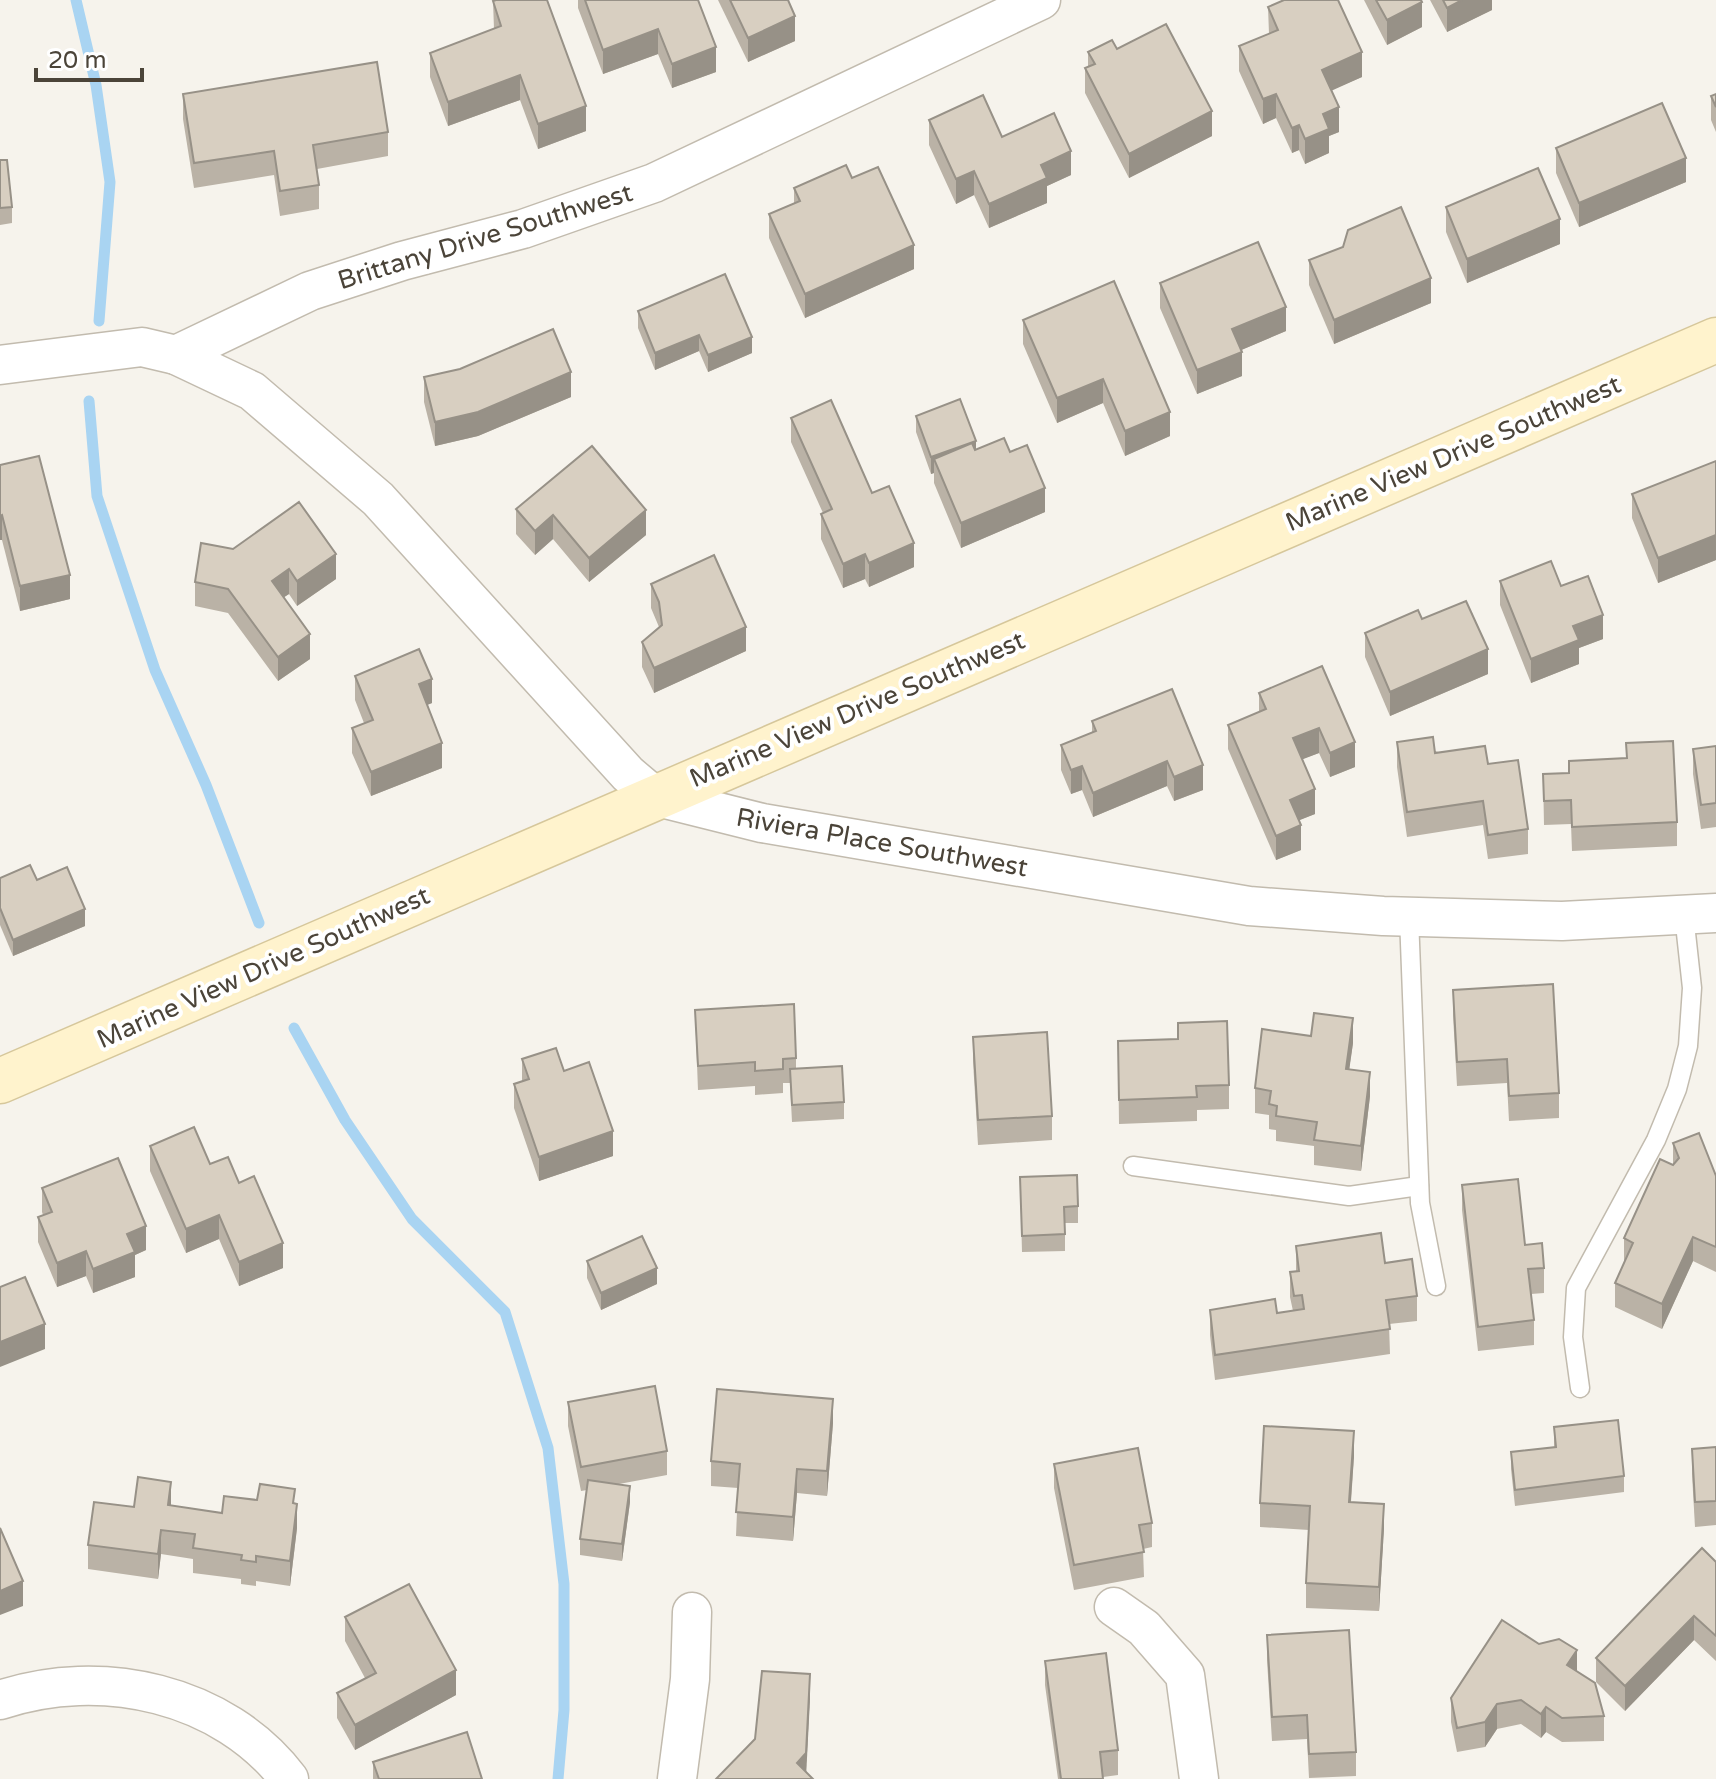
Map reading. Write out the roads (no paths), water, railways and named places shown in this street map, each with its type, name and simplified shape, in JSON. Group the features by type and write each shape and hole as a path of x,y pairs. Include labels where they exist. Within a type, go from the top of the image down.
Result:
{"street":[{"name":"Brittany Drive Southwest","path":"176,355 310,291 402,261 523,229 654,183 1041,0"},
{"name":"Marine View Drive Southwest","path":"0,1081 1716,340"},
{"path":"0,365 142,347 176,355"},
{"name":"Riviera Place Southwest","path":"176,355 252,391 378,499 628,774 654,796 762,823 1249,906 1409,917 1562,921 1700,914"},
{"path":"1114,1607 1144,1628 1185,1675 1199,1779"},
{"path":"677,1779 690,1679 692,1612"},
{"path":"0,1700 60,1686 119,1689 181,1700 220,1716 247,1734 289,1779"}],"lane":[{"path":"1580,1388 1573,1337 1576,1288 1656,1140 1677,1089 1688,1046 1700,914"},
{"path":"1409,917 1419,1186 1436,1286"},
{"path":"1133,1166 1349,1196 1419,1186"}],"waterway":[{"path":"76,0 96,85 110,182 99,321"},
{"path":"89,401 97,496 155,670 206,785 259,923"},
{"path":"294,1028 345,1120 412,1219 505,1312 548,1448 564,1584 564,1710 558,1779"}]}
